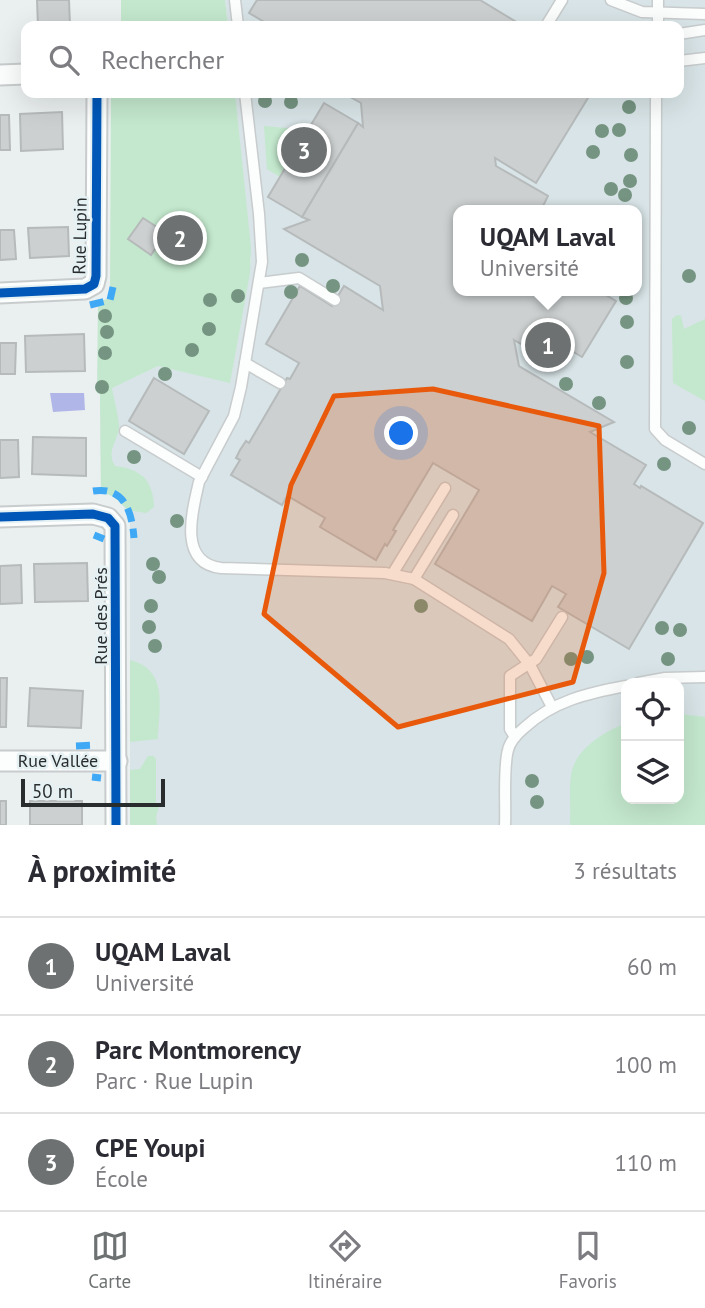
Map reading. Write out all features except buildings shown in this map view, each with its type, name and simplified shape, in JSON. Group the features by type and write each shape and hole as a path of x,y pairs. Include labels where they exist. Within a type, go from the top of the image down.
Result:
{"street":[{"path":"0,75 21,74"},
{"name":"Rue Lupin","path":"0,293 85,289 94,284 97,98"},
{"name":"Rue des Prés","path":"0,517 93,513 108,518 115,526 116,825"},
{"name":"Rue Vallée","path":"0,761 117,761"}],"lane":[{"path":"236,0 238,21"},
{"path":"549,21 562,0"},
{"path":"611,0 642,12 705,14"},
{"path":"658,0 658,21"},
{"path":"684,33 705,30"},
{"path":"690,33 705,37"},
{"path":"684,61 705,58"},
{"path":"692,61 705,64"},
{"path":"247,98 262,250 259,283 234,416 202,477 194,507 192,535 195,555 206,565 221,568 393,573 414,579 501,633 530,665 552,707"},
{"path":"656,98 655,429 665,440 705,464"},
{"path":"259,283 299,278 335,300"},
{"path":"246,363 280,383"},
{"path":"125,431 202,477"},
{"path":"393,573 444,488"},
{"path":"414,579 453,515"},
{"path":"514,737 510,729 510,676 530,665 562,617"},
{"path":"665,678 705,677"},
{"path":"505,825 507,755 514,737 532,720 552,707 588,693 621,686"}],"highlighted area":[{"path":"433,389 599,426 604,573 573,682 398,727 264,614 291,485 334,396"}],"shaded area":[{"path":"225,0 705,0 705,825 130,825 130,522 127,510 118,500 109,494 101,493 100,393 158,366 230,382 251,260 235,98 684,98 684,21 227,21"}],"green space":[{"path":"121,0 225,0 227,21 121,21"},
{"path":"111,98 236,98 251,248 250,273 230,383 158,366 112,388 119,425 112,452 113,461 115,466 139,473 148,483 154,507 146,513 127,510 112,496 101,493 100,394 97,393 98,302 107,299 110,294"},
{"path":"264,126 308,130 280,177 267,169"},
{"path":"677,315 681,316 684,329 705,319 705,401 673,383 672,319"},
{"path":"130,660 151,672 156,681 160,703 158,739 130,742"},
{"path":"684,715 705,717 705,825 570,825 570,787 574,766 584,749 621,725 621,804 684,804"},
{"path":"148,756 154,756 156,760 156,803 159,806 157,825 130,825 130,770 140,769"}],"water":[{"path":"50,393 84,393 85,410 53,412"}],"marked path":[{"path":"90,305 110,300 113,287"},
{"path":"93,491 104,491 120,497 129,511 134,538"},
{"path":"94,535 104,539"},
{"path":"76,746 97,745"},
{"path":"92,777 101,778"}],"cycle path":[{"path":"0,293 85,289 94,284 97,98"},
{"path":"0,517 93,514 108,518 115,526 116,825"}],"place":[{"name":"CPE Youpi","path":"304,150"},
{"name":"Parc Montmorency","path":"180,238"},
{"name":"UQAM Laval","path":"548,345"}]}
